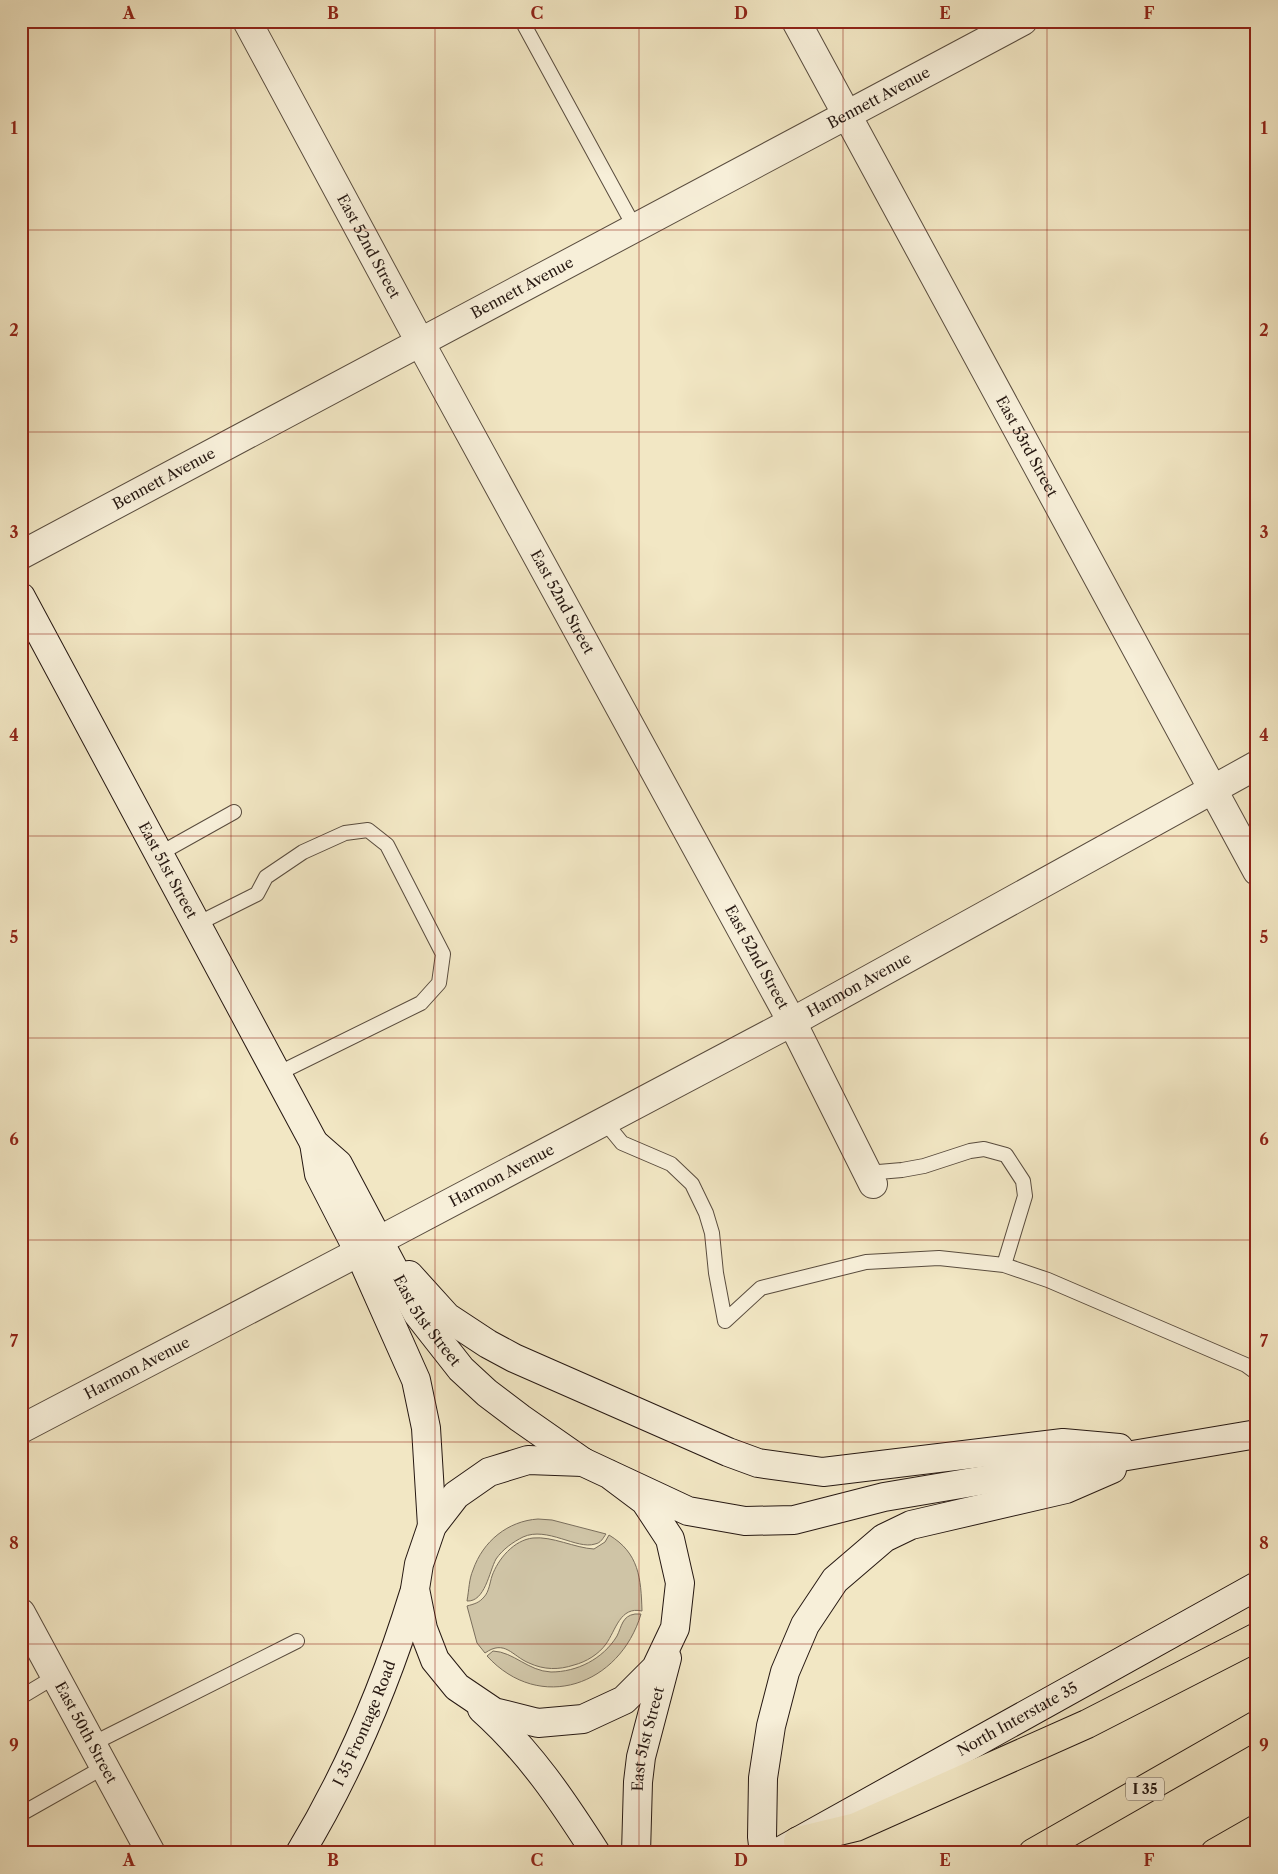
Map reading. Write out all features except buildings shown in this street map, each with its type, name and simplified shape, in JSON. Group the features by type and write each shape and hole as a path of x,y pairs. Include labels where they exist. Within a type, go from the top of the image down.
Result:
{"highway":[{"path":"788,1847 856,1827 1087,1724 1257,1637"},
{"name":"I 35","path":"1033,1853 1257,1725"},
{"path":"1215,1853 1257,1829"}],"main road":[{"name":"East 52nd Street","path":"247,21 420,342 792,1022 870,1178"},
{"name":"East 53rd Street","path":"796,21 1257,871"},
{"name":"Bennett Avenue","path":"21,555 1023,21"},
{"name":"East 51st Street","path":"21,597 314,1142 319,1174 368,1247 461,1369 487,1393 583,1462"},
{"name":"Harmon Avenue","path":"21,1428 368,1247 792,1022 1257,765"},
{"name":"East 51st Street","path":"368,1247 416,1380 426,1428 432,1526"},
{"path":"368,1247 447,1317 488,1344 514,1358 728,1452 758,1463 823,1472 1063,1443 1152,1452"},
{"path":"596,1853 542,1772 502,1727 457,1687 436,1660 424,1629 415,1589 419,1564 432,1526 456,1495 489,1472 528,1460 583,1462 688,1511 758,1522 794,1520 884,1497 1257,1434"},
{"path":"764,1853 762,1837 762,1778 771,1726 784,1672 805,1625 835,1580 884,1538 911,1525 1066,1489 1152,1452"},
{"path":"457,1687 494,1712 538,1723 583,1719 624,1700 656,1668 675,1628 680,1583 670,1539 645,1501 609,1474"},
{"name":"North Interstate 35","path":"788,1847 1257,1586"},
{"name":"I 35 Frontage Road","path":"300,1853 321,1818 377,1702 415,1589"},
{"name":"East 50th Street","path":"21,1613 150,1852"},
{"name":"East 51st Street","path":"636,1844 638,1782 641,1757 675,1628"}],"lane":[{"path":"522,21 635,228"},
{"path":"159,854 234,812"},
{"path":"197,924 257,894 266,877 303,852 344,833 368,830 388,845 443,954 439,983 421,1003 278,1074"},
{"path":"604,1122 622,1143 670,1164 692,1184 706,1213 712,1233 716,1273 725,1320 761,1288 866,1262 938,1258 1004,1266 1048,1280 1246,1366 1257,1373"},
{"path":"870,1178 924,1166 970,1151 984,1149 1006,1155 1023,1181 1025,1196 1004,1266"},
{"path":"21,1814 98,1755 297,1640"},
{"path":"21,1697 56,1676"}],"shaded area":[{"path":"538,1519 552,1520 606,1534 599,1543 588,1545 542,1534 532,1534 523,1537 508,1546 499,1555 482,1592 473,1600 467,1601 473,1570 483,1550 498,1534 507,1528"},
{"path":"609,1535 627,1550 636,1567 641,1588 642,1611 628,1612 620,1620 600,1651 579,1664 557,1668 540,1667 523,1660 503,1648 492,1649 485,1653 477,1643 467,1606 478,1602 486,1595 498,1563 513,1546 519,1542 540,1538 594,1549 605,1542"},
{"path":"635,1614 641,1614 631,1639 616,1659 597,1674 576,1683 553,1687 530,1684 508,1674 487,1656 493,1651 501,1652 543,1671 570,1670 588,1663 604,1651 617,1636 625,1619"}]}
